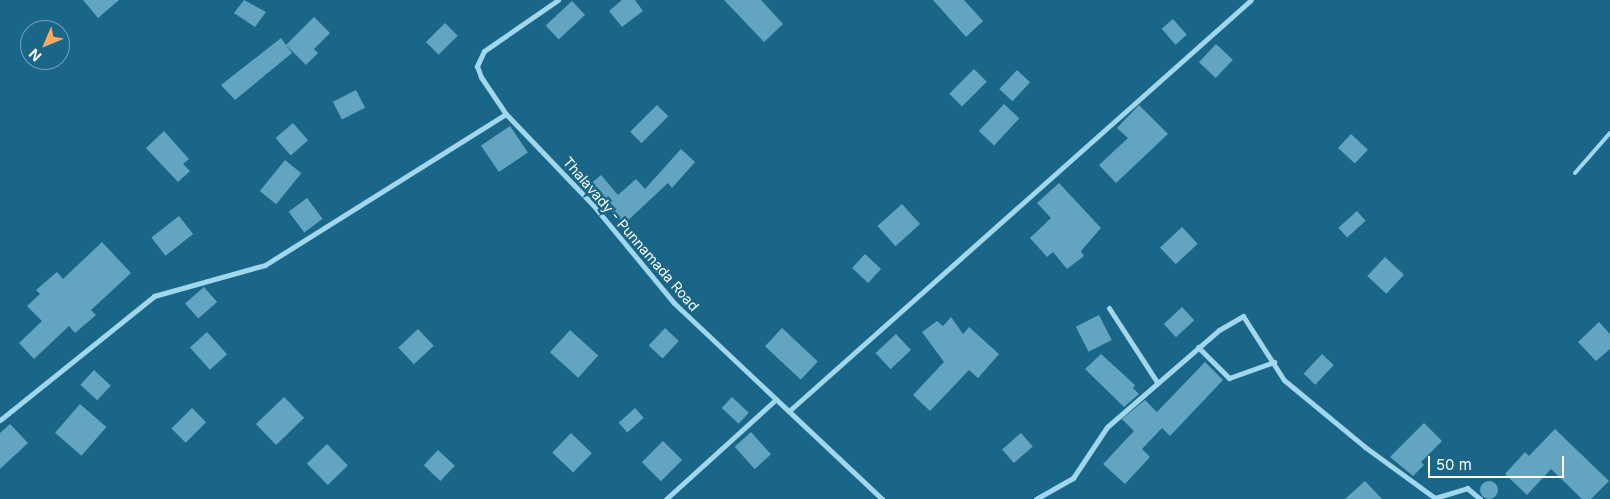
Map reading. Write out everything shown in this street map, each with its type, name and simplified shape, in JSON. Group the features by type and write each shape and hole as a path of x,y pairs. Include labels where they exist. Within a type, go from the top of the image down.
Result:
{"street":[{"name":"Thalavady - Punnamada Road","path":"558,0 481,56 477,66 481,77 506,114 593,205 674,303 882,499"},
{"path":"789,410 1251,0"},
{"path":"0,420 154,296 265,265 506,114"},
{"path":"1109,308 1157,382"},
{"path":"1036,499 1073,478 1107,427 1198,347 1243,316 1284,380 1365,447 1435,498 1467,488 1480,499"},
{"path":"1198,347 1229,378 1274,362"},
{"path":"666,499 776,400"}],"lane":[{"path":"1575,173 1610,133"}],"building":[{"path":"83,0 119,0 98,18"},
{"path":"244,0 266,12 255,27 234,13"},
{"path":"622,0 635,0 643,11 622,27 609,11"},
{"path":"724,0 761,0 783,24 764,42"},
{"path":"933,0 964,0 983,21 966,37"},
{"path":"572,1 585,15 559,39 546,26"},
{"path":"314,17 330,33 314,49 318,53 306,65 286,45"},
{"path":"1173,19 1187,35 1175,45 1162,29"},
{"path":"445,23 458,36 439,55 426,42"},
{"path":"281,38 292,53 235,100 221,85"},
{"path":"1216,44 1233,60 1216,78 1199,62"},
{"path":"974,69 987,82 962,106 949,94"},
{"path":"1017,70 1030,82 1012,101 999,89"},
{"path":"356,90 365,108 342,120 333,102"},
{"path":"1004,104 1019,118 994,145 979,131"},
{"path":"657,105 668,116 641,143 630,132"},
{"path":"1139,105 1168,134 1116,183 1099,165 1128,138 1117,128"},
{"path":"293,123 308,140 291,155 276,138"},
{"path":"510,126 528,153 499,172 481,146"},
{"path":"164,131 189,159 183,164 190,171 178,182 146,148"},
{"path":"1351,134 1368,150 1355,164 1338,148"},
{"path":"681,149 695,162 672,188 668,183 624,224 588,186 601,175 618,195 636,179 645,189"},
{"path":"285,160 301,173 276,204 260,191"},
{"path":"1059,183 1101,228 1081,251 1084,256 1067,269 1053,252 1047,257 1030,238 1051,218 1037,203"},
{"path":"307,198 323,219 304,233 289,212"},
{"path":"902,204 920,224 896,246 877,226"},
{"path":"1357,211 1366,221 1347,237 1338,228"},
{"path":"179,216 193,234 166,256 151,238"},
{"path":"1182,227 1198,244 1176,264 1160,247"},
{"path":"102,242 131,273 91,310 96,315 75,333 69,326 34,359 19,343 42,321 27,306 40,294 36,290 57,272 63,279"},
{"path":"865,254 881,269 868,283 852,268"},
{"path":"1385,257 1404,275 1386,294 1367,276"},
{"path":"204,287 217,302 198,318 185,303"},
{"path":"1182,307 1194,320 1176,337 1164,324"},
{"path":"1099,315 1112,340 1089,352 1076,327"},
{"path":"951,317 963,334 969,327 999,354 978,378 969,370 930,411 913,395 944,362 922,332 937,321 943,326"},
{"path":"1599,322 1610,334 1610,349 1596,361 1578,342"},
{"path":"665,328 679,341 663,359 649,346"},
{"path":"782,328 818,361 801,380 765,346"},
{"path":"418,329 434,346 414,364 398,347"},
{"path":"570,330 598,355 578,378 550,352"},
{"path":"207,332 227,354 210,370 190,347"},
{"path":"896,334 911,350 891,369 876,353"},
{"path":"1101,354 1135,385 1133,388 1139,394 1124,407 1085,369"},
{"path":"1322,354 1334,365 1315,385 1304,374"},
{"path":"1205,362 1223,380 1170,436 1162,428 1142,449 1150,457 1125,484 1103,464 1134,431 1122,419 1145,400 1157,412"},
{"path":"94,370 111,386 97,400 80,385"},
{"path":"284,397 304,418 276,445 256,424"},
{"path":"732,397 749,413 739,424 722,408"},
{"path":"80,404 106,427 81,456 55,433"},
{"path":"192,408 206,422 186,443 171,429"},
{"path":"635,408 644,418 627,432 619,423"},
{"path":"1424,423 1442,441 1421,462 1424,465 1413,476 1390,457"},
{"path":"10,424 28,443 0,469 0,433"},
{"path":"1555,429 1609,481 1591,499 1582,499 1551,469 1527,495 1505,474 1525,452 1529,456"},
{"path":"751,432 771,454 755,469 735,447"},
{"path":"571,433 592,453 573,473 552,452"},
{"path":"1021,433 1033,447 1014,463 1002,449"},
{"path":"663,441 682,460 661,481 642,462"},
{"path":"327,444 348,466 328,485 307,463"},
{"path":"438,450 455,466 440,481 424,465"},
{"path":"1365,481 1382,499 1345,499"},
{"path":"1485,481 1493,481 1498,486 1496,497 1485,499 1480,494 1480,486"}]}
